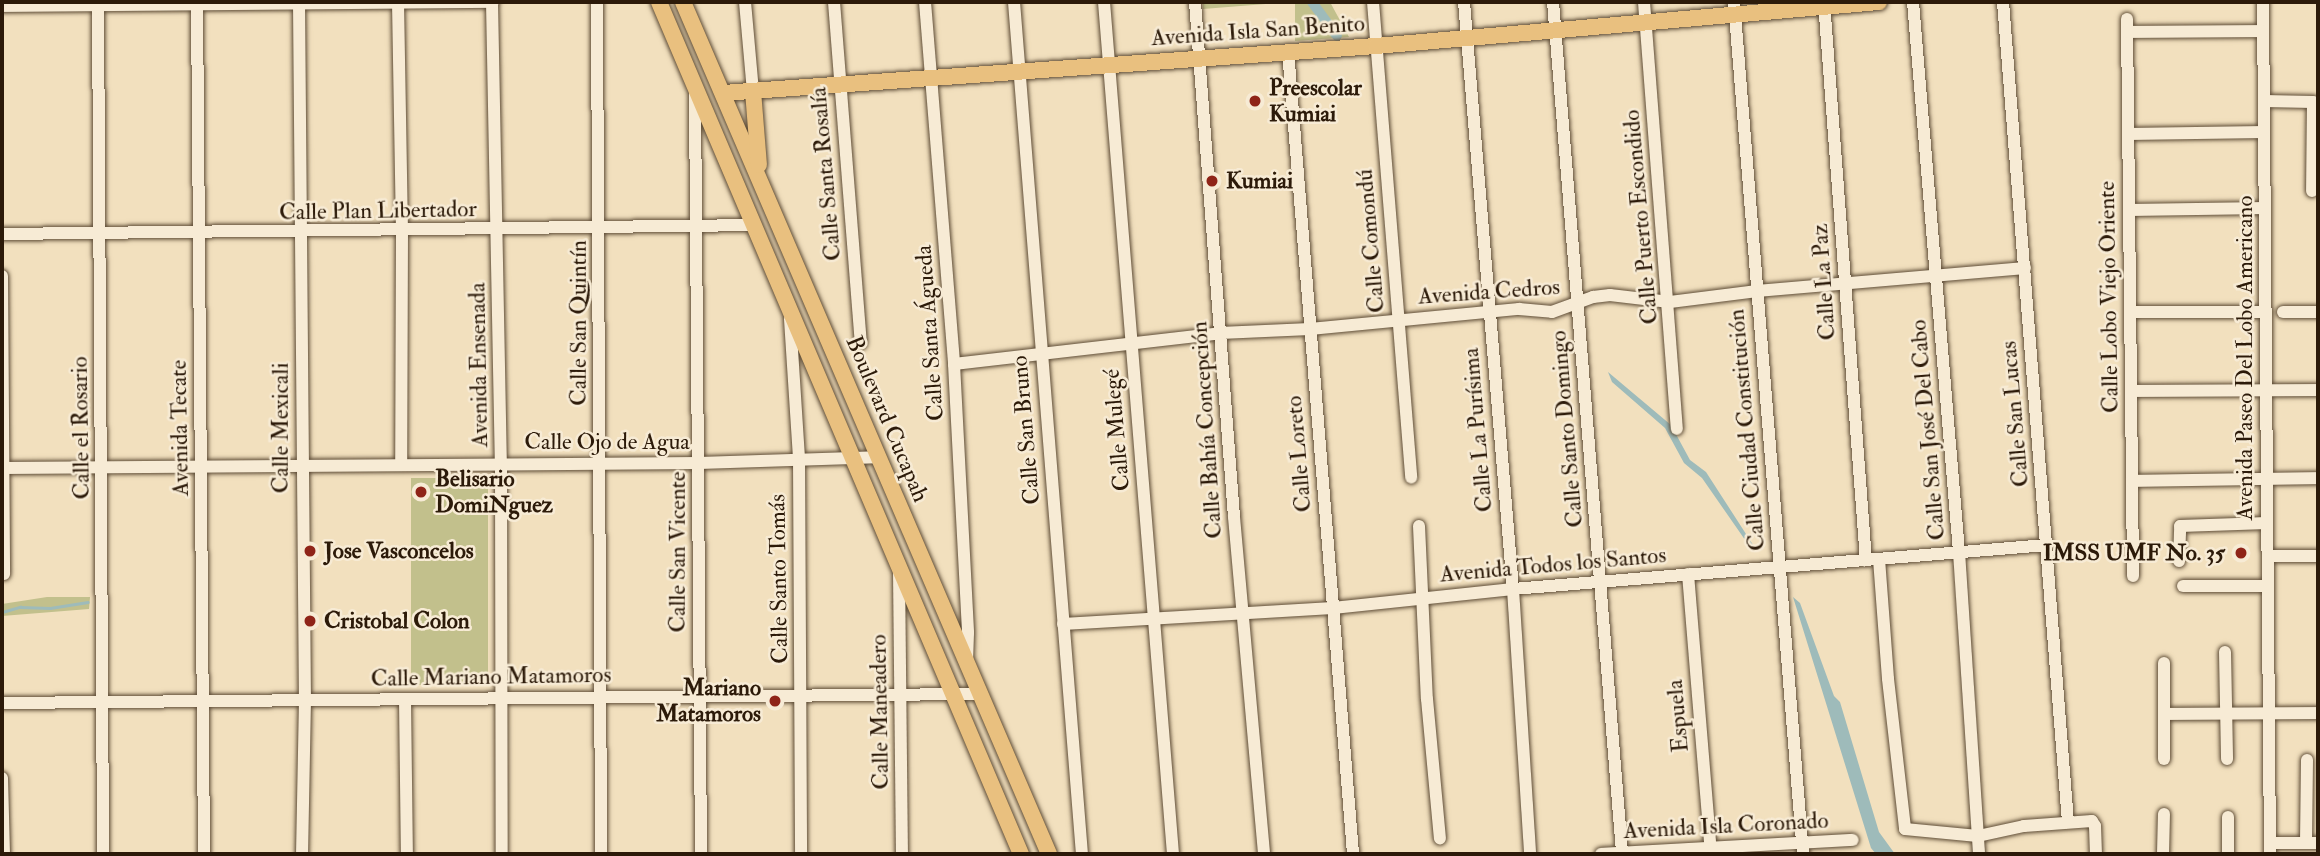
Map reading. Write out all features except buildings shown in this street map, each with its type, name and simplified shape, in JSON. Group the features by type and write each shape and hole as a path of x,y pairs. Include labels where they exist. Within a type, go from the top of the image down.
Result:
{"main road":[{"name":"Boulevard Cucapah","path":"659,2 1021,854"},
{"name":"Boulevard Cucapah","path":"683,2 862,413 876,457 1049,854"},
{"name":"Avenida Isla San Benito","path":"723,93 1376,46 1646,22 1734,8 1879,2"},
{"path":"753,91 760,179"},
{"path":"837,419 845,422 855,420 862,413"}],"street":[{"path":"2,6 492,2"},
{"name":"Avenida Ensenada","path":"492,2 501,464 502,854"},
{"name":"Calle San Quintín","path":"597,2 601,854"},
{"path":"746,2 753,91"},
{"name":"Calle Santa Rosalía","path":"834,2 861,343"},
{"name":"Calle Santa Águeda","path":"925,2 954,364 968,633 967,662"},
{"name":"Calle San Bruno","path":"1014,2 1082,854"},
{"name":"Calle Mulegé","path":"1104,2 1173,854"},
{"name":"Calle Bahía Concepción","path":"1195,2 1242,612 1264,854"},
{"name":"Calle Comondú","path":"1373,2 1412,477"},
{"name":"Calle La Purísima","path":"1464,2 1513,589 1530,854"},
{"name":"Calle Santo Domingo","path":"1553,2 1622,852"},
{"name":"Calle Puerto Escondido","path":"1644,2 1670,302 1677,429"},
{"name":"Calle San José Del Cabo","path":"1913,2 1959,552 1979,854"},
{"name":"Calle San Lucas","path":"2003,2 2068,822"},
{"name":"Avenida Paseo Del Lobo Americano","path":"2263,2 2270,849"},
{"name":"Calle Mexicali","path":"299,3 304,700 302,854"},
{"path":"398,3 402,231 401,463"},
{"name":"Calle el Rosario","path":"98,4 103,854"},
{"name":"Avenida Tecate","path":"197,4 204,854"},
{"name":"Calle La Paz","path":"1824,4 1845,284 1904,826 1908,831 1978,836"},
{"name":"Calle Ciudad Constitución","path":"1734,8 1803,848"},
{"name":"Calle Lobo Viejo Oriente","path":"2133,576 2127,25 2263,32"},
{"name":"Calle Loreto","path":"1288,51 1353,854"},
{"name":"Calle San Vicente","path":"695,82 701,854"},
{"path":"2264,101 2313,102 2312,191"},
{"path":"2128,134 2264,132"},
{"path":"2129,210 2265,208"},
{"name":"Calle Plan Libertador","path":"2,234 498,231 755,225"},
{"name":"Avenida Cedros","path":"954,364 1041,352 1220,334 1310,329 1519,309 1552,312 1593,297 1610,295 1670,302 1757,291 2025,268"},
{"path":"2,276 4,575"},
{"name":"Calle Santo Tomás","path":"789,304 799,458 801,854"},
{"path":"2130,312 2266,312"},
{"path":"2283,312 2318,312"},
{"path":"2131,391 2318,390"},
{"name":"Calle Ojo de Agua","path":"3,468 401,463 699,463 876,457"},
{"path":"2132,481 2318,478"},
{"path":"2179,561 2180,526 2267,523"},
{"path":"1419,526 1421,598 1440,838"},
{"name":"Avenida Todos los Santos","path":"1063,624 1333,608 1513,589 2047,545"},
{"path":"2267,556 2318,556"},
{"name":"Calle Maneadero","path":"899,569 902,854"},
{"name":"Espuela","path":"1688,574 1710,851"},
{"path":"2183,586 2267,586"},
{"path":"2225,652 2227,759"},
{"path":"2164,663 2164,759"},
{"name":"Calle Mariano Matamoros","path":"2,703 980,694"},
{"path":"405,699 407,854"},
{"path":"2164,714 2318,713"},
{"path":"2270,849 2312,843 2307,760"},
{"path":"2,778 4,854"},
{"path":"2163,854 2164,814"},
{"path":"2228,817 2228,854"},
{"path":"1978,836 2024,826 2095,822 2096,854"},
{"name":"Avenida Isla Coronado","path":"1601,854 1803,848 1853,840"}],"shaded area":[{"path":"1203,2 1290,2 1203,9"},
{"path":"1290,2 1330,2 1349,37 1295,41 1295,4"},
{"path":"411,478 488,478 488,685 411,685"},
{"path":"47,597 90,597 89,609 2,616 2,604"}],"water":[{"path":"1608,372 1671,425 1690,460 1706,472 1757,551 1750,547 1702,478 1684,463 1665,428 1612,382"},
{"path":"1793,597 1800,603 1834,696 1840,702 1879,832 1895,854 1876,854 1871,848"}],"waterway":[{"path":"1312,2 1337,36"},
{"path":"2,612 20,607 50,608 88,602"}],"place":[{"name":"Preescolar Kumiai","path":"1255,101"},
{"name":"Kumiai","path":"1212,181"},
{"name":"Belisario DomiNguez","path":"421,492"},
{"name":"Jose Vasconcelos","path":"310,551"},
{"name":"IMSS UMF No. 35","path":"2241,553"},
{"name":"Cristobal Colon","path":"310,621"},
{"name":"Mariano Matamoros","path":"775,701"}]}
